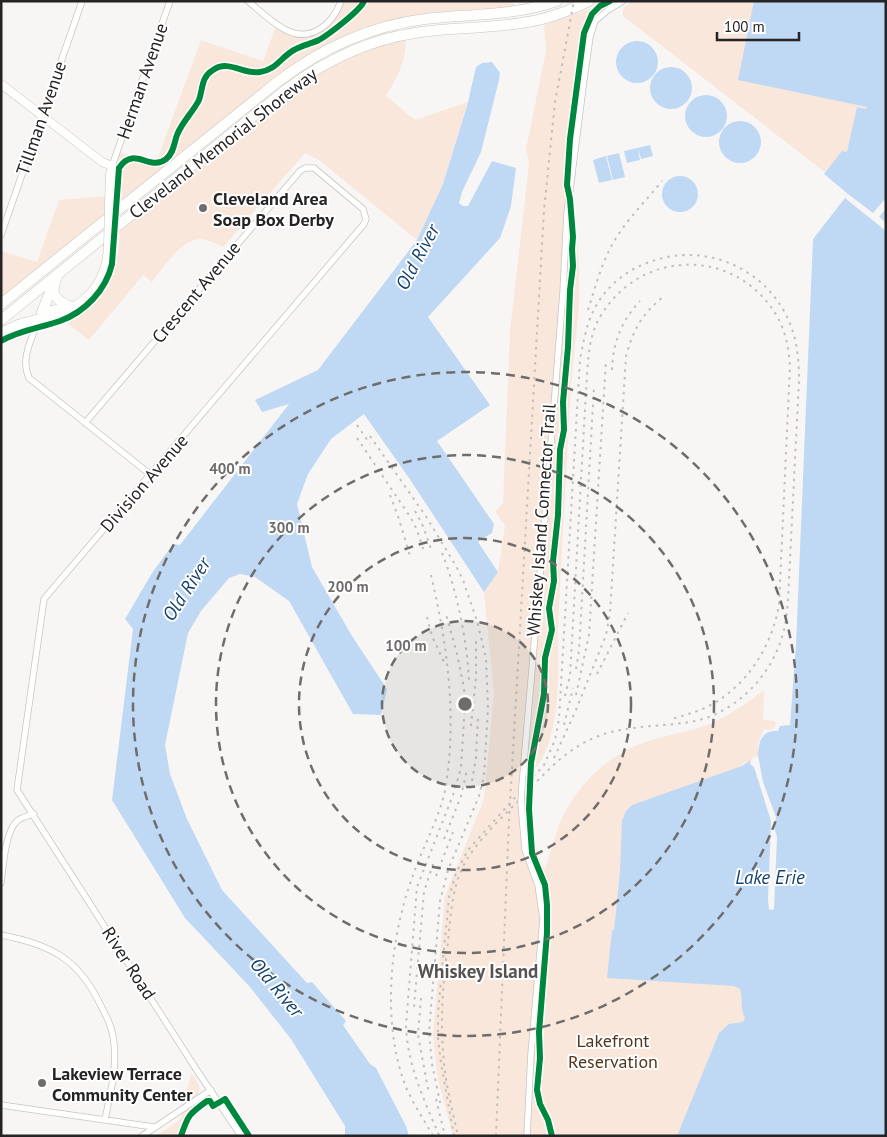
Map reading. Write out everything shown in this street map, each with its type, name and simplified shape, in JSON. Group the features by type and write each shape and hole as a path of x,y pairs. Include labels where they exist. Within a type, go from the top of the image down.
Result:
{"highway":[{"name":"Cleveland Memorial Shoreway","path":"1,304 276,83 300,65 335,45 375,29 405,22 514,12 557,1"},
{"name":"Cleveland Memorial Shoreway","path":"1,320 287,89 338,57 365,46 403,35 432,30 523,23 562,13 589,1"},
{"path":"1,296 30,274 63,254"},
{"path":"1,333 40,316 58,273"},
{"path":"52,287 58,300 69,306"}],"street":[{"name":"Tillman Avenue","path":"1,235 82,1"},
{"name":"Herman Avenue","path":"40,316 65,312 93,290 102,275 107,260 112,166 170,1"},
{"path":"248,1 255,4 285,30 295,34 306,34 326,26 341,1"},
{"path":"527,1136 531,1054 543,919 538,885 525,850 521,803 563,292 567,213 590,37 595,21 623,1"},
{"path":"1,84 102,162 112,166"},
{"name":"Division Avenue","path":"17,790 44,600 364,224 366,219 363,209 311,167"},
{"name":"Crescent Avenue","path":"85,423 300,171 311,167"},
{"name":"Herman Avenue","path":"40,316 80,302"},
{"path":"40,316 26,356 25,366 32,382 151,475"},
{"name":"River Road","path":"17,790 241,1136"},
{"path":"1,883 12,828 17,821 34,814"},
{"path":"1,935 28,940 60,955 79,971 93,989 112,1032 113,1079 105,1119"},
{"path":"142,1136 211,1090"},
{"path":"1,1105 154,1127"}],"green space":[{"path":"341,1 510,1 522,11 426,19 326,50 63,254 30,274 1,297 1,251 37,262 59,200 110,196 117,152 156,163 201,40 263,61 277,24 285,30 306,34 326,26"},
{"path":"632,1 886,1 871,208 622,15 624,7"},
{"name":"Lakefront Reservation","path":"601,2 607,7 594,17 587,32 579,84 570,171 576,172 572,205 575,206 579,307 571,385 558,624 557,700 550,739 543,756 534,770 533,807 535,835 540,859 545,869 562,818 576,794 605,764 640,744 714,722 764,690 763,720 775,721 776,726 771,730 764,729 758,743 760,804 747,761 621,852 621,863 744,886 619,880 618,891 742,896 741,914 616,908 615,930 741,983 766,1136 453,1136 437,1075 433,1034 445,896 484,799 494,693 484,592 498,572 505,526 495,511 503,503 510,331 529,164 526,149 546,51 544,25 592,8"},
{"name":"Cleveland Area Soap Box Derby","path":"406,40 406,48 400,69 386,96 415,120 468,102 443,184 417,240 319,160 305,153 223,247 204,239 186,244 173,255 152,282 143,275 89,340 68,324 93,304 108,285 116,263 120,230 313,77 355,55 383,45"},
{"path":"191,1073 200,1087 194,1111 183,1136 156,1136 180,1120"}],"water":[{"name":"Lake Erie","path":"754,1 886,1 886,1136 677,1136 719,1033 729,1024 743,1022 745,1018 740,989 734,986 607,978 620,872 622,821 626,811 632,805 742,766 758,755 760,741 764,734 778,731 780,726 790,725 796,645 813,239 848,194 824,174 842,151 847,152 857,107 866,109 867,107 738,80"},
{"path":"633,41 641,41 652,47 658,62 652,77 641,83 633,83 622,77 616,66 616,58 622,47"},
{"name":"Old River","path":"492,62 500,73 499,80 481,152 462,192 459,203 463,206 468,206 492,161 516,168 511,206 500,238 428,317 490,405 437,441 494,524 492,533 478,542 498,572 484,592 409,478 364,414 331,439 308,474 297,504 312,567 352,636 387,689 381,715 353,714 289,601 255,577 240,574 229,578 201,611 188,633 165,745 170,774 187,819 222,890 307,983 312,982 346,1021 343,1025 370,1064 376,1068 406,1126 409,1136 345,1136 345,1126 291,1039 249,986 185,918 112,800 133,629 125,619 152,573 173,544 180,545 289,404 262,412 255,400 318,370 417,240 443,184 467,106 476,67 482,63"},
{"path":"667,67 675,67 686,73 692,88 686,103 675,109 667,109 656,103 650,92 650,84 656,73"},
{"path":"702,95 710,95 721,101 727,116 721,131 710,137 702,137 691,131 685,120 685,112 691,101"},
{"path":"736,121 744,121 755,127 761,142 755,157 744,163 736,163 725,157 719,146 719,138 725,127"},
{"path":"650,145 653,156 641,159 638,148 640,160 627,163 624,151"},
{"path":"619,153 625,177 613,180 607,156"},
{"path":"606,156 612,180 599,183 593,160"},
{"path":"680,176 687,177 693,181 697,187 697,201 693,207 687,211 680,212 673,211 667,207 663,201 662,194 663,187 667,181 673,177"}],"pier":[{"path":"848,194 873,213 886,198 886,208 879,217 886,223 886,231 845,198"},
{"path":"758,755 763,782 776,817 774,827 777,837 774,909 771,910 769,909 768,900 771,821 754,767 750,764 751,759"}],"railway":[{"path":"496,1136 509,821 544,210 555,102 574,1"},
{"path":"588,310 601,269 617,236 662,181"},
{"path":"454,1136 438,1038 438,1013 449,897 456,873 468,850 544,765 555,740 559,719 580,359 586,329 595,308 605,293 619,279 635,268 663,258 682,255 718,259 736,266 751,275 765,287 787,317 797,348 799,380 788,600 783,632 769,667 748,692 735,703 721,712 706,718 678,724 619,730 585,742 549,770 486,835 466,861 461,870 453,900 442,1009 445,1072 458,1136"},
{"path":"565,696 570,676 587,372 593,334 600,317 618,294 639,278 664,268 689,265 715,268 739,278 761,295 778,318 788,347 790,366 779,605 776,620 764,650 756,663 735,688 709,706 672,719"},
{"path":"554,758 576,710 606,635 610,613 626,356 639,323 663,297"},
{"path":"612,370 614,351 619,333 628,316 640,301"},
{"path":"576,695 589,635 606,361"},
{"path":"576,669 579,651 594,387"},
{"path":"357,425 370,444"},
{"path":"370,436 427,518 456,566 463,580 477,621 486,658 488,708 484,776 479,796 448,870 440,901 429,1032 432,1064 441,1107"},
{"path":"357,438 411,518 424,552"},
{"path":"390,495 410,556"},
{"path":"415,511 423,526 431,549"},
{"path":"442,553 460,616 469,680"},
{"path":"431,575 442,627 449,679 451,732 449,758 444,797 412,878 398,927 394,953 391,1006 397,1058 404,1082 433,1136"},
{"path":"597,674 628,613"},
{"path":"439,1135 413,1068 409,1054 406,1025 417,887 453,795 461,768 465,704 464,688 446,614"},
{"path":"427,617 432,636 444,662"},
{"path":"471,726 476,677 476,636"},
{"path":"564,725 573,688"},
{"path":"472,781 476,758 478,716"},
{"path":"444,839 461,796 467,770"},
{"path":"436,876 453,832"},
{"path":"414,1007 424,892 433,864"},
{"path":"421,998 418,1035 429,1094"},
{"path":"436,1099 445,1136"}],"cycle path":[{"path":"1,341 15,334 69,317 86,306 100,291 112,264 119,168 130,159 136,158 154,163 169,157 179,130 199,100 204,80 209,73 225,66 254,72 266,71 289,53 319,40 329,33 351,16 364,1"},
{"name":"Whiskey Island Connector Trail","path":"552,1136 537,1090 540,1058 539,1032 547,933 547,905 545,885 532,853 529,809 531,763 544,694 545,658 552,630 549,608 554,581 553,561 558,515 560,450 564,430 563,402 573,266 573,237 567,185 570,139 584,33 592,14 600,6 610,1"},
{"path":"181,1136 188,1119 196,1109 207,1101 210,1101 213,1106 225,1099 249,1136"}],"place":[{"name":"Cleveland Area Soap Box Derby","path":"203,208"},
{"name":"Lakeview Terrace Community Center","path":"42,1083"}],"district":[{"name":"Whiskey Island","path":"478,971"}]}
